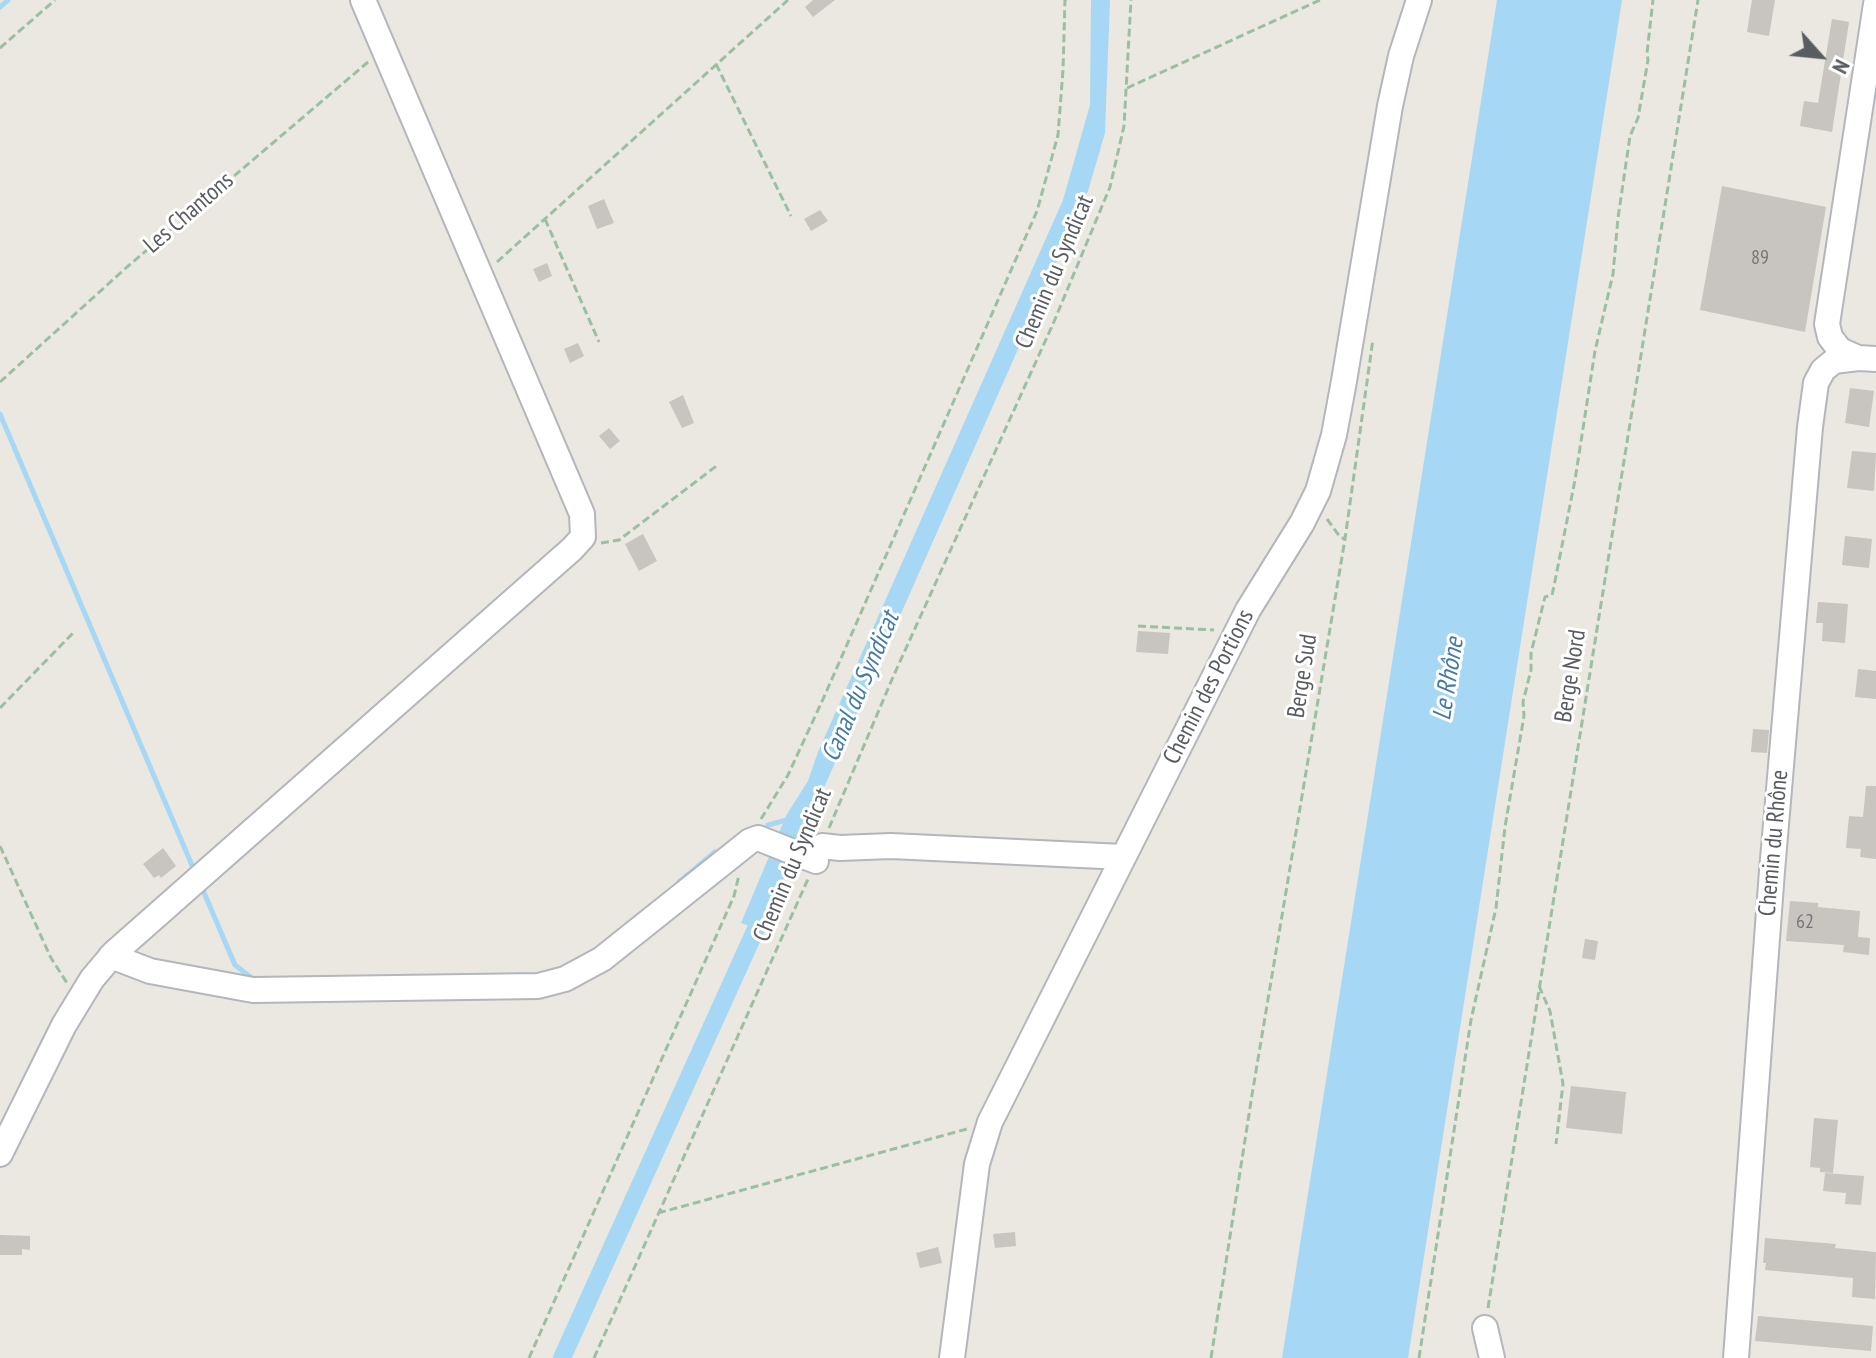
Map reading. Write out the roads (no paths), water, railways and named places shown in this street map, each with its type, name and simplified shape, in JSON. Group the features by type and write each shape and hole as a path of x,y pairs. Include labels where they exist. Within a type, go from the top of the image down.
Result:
{"street":[{"path":"0,1154 80,997 111,956 583,537 582,514 363,0"},
{"name":"Chemin des Portions","path":"952,1358 977,1164 990,1122 1237,631 1312,505 1334,435 1390,106 1401,56 1419,0"},
{"path":"1867,358 1847,354 1835,344 1828,329 1827,314 1876,4"},
{"name":"Chemin du Rhône","path":"1736,1358 1770,887 1810,427 1816,383 1823,370 1834,361 1867,358"},
{"path":"111,956 150,971 261,990 538,986 565,979 602,959 734,852 758,838 816,855 840,848 891,846 1123,857"},
{"path":"1485,1328 1492,1358"}],"water":[{"name":"Canal du Syndicat","path":"1091,0 1110,0 1105,133 1088,191 761,930 741,923 787,814 808,781 818,752 1063,200 1090,105"},
{"name":"Le Rhône","path":"1497,0 1622,0 1408,1358 1282,1358"}],"waterway":[{"path":"0,7 8,0"},
{"path":"0,414 194,870"},
{"path":"768,825 790,819"},
{"path":"679,882 715,852"},
{"path":"202,888 235,965 253,979"},
{"name":"Canal du Syndicat","path":"562,1358 765,909"}]}
